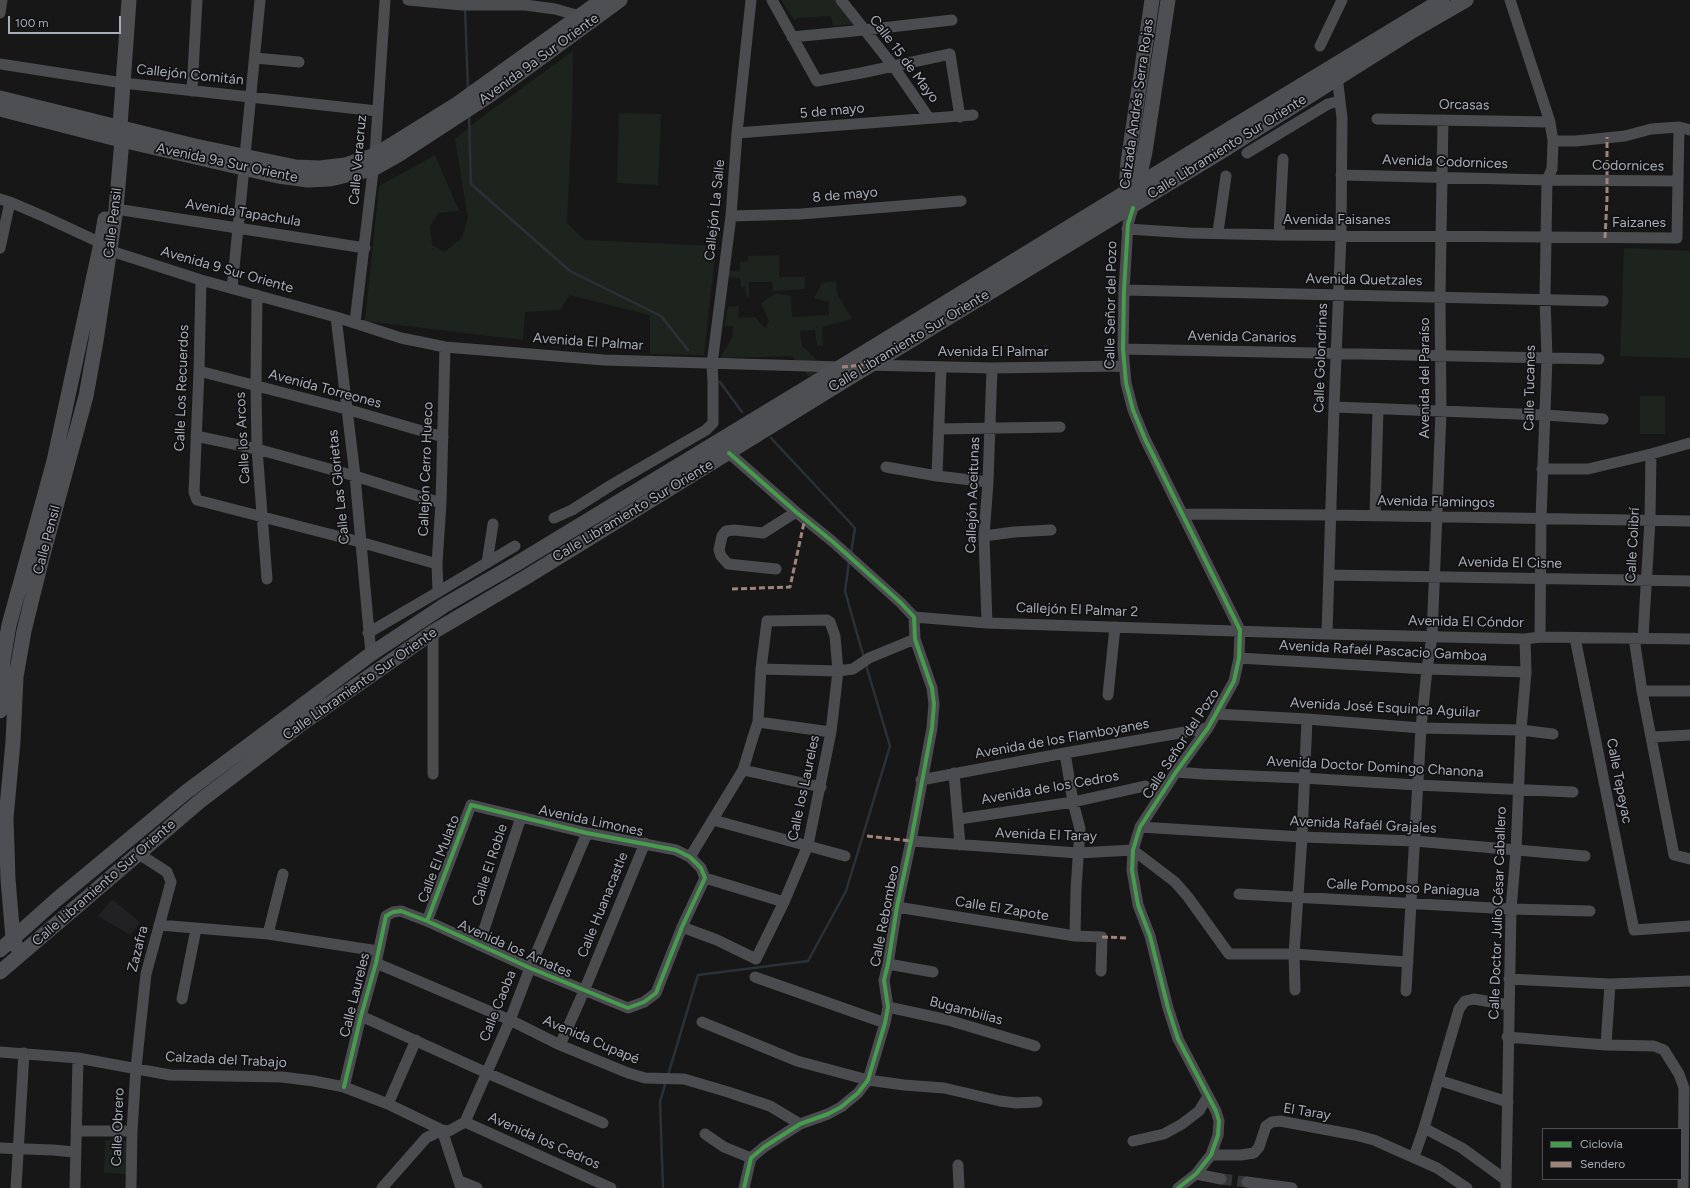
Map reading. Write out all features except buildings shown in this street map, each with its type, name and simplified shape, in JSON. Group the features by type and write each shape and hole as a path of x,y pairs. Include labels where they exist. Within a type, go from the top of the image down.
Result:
{"main road":[{"name":"Calle Pensil","path":"4,969 8,879 6,818 13,742 16,677 24,631 42,558 86,396 106,247 123,83 129,0"},
{"name":"Avenida 9a Sur Oriente","path":"488,89 602,0"},
{"name":"Avenida 9a Sur Oriente","path":"0,109 118,135 195,146 244,162 278,176 308,180 330,179 374,162 398,155 459,109 620,0"},
{"name":"Calzada Andrés Serra Rojas","path":"1128,216 1126,184 1152,0"},
{"name":"Calzada Andrés Serra Rojas","path":"1128,216 1145,152 1168,0"},
{"name":"Calle Libramiento Sur Oriente","path":"4,943 186,792 371,654 445,605 516,564 802,390 835,373 1182,176 1441,5 1466,0"},
{"name":"Avenida 9a Sur Oriente","path":"0,98 118,135"},
{"name":"Calle Pensil","path":"0,711 3,660 9,626 54,461 116,209 118,135"},
{"name":"Calle Libramiento Sur Oriente","path":"4,969 200,801 304,722 433,632 528,576 795,412 835,373"},
{"name":"Calle Pensil","path":"4,943 20,955"}],"street":[{"path":"0,13 2,0"},
{"path":"192,91 197,0"},
{"path":"232,288 260,0"},
{"name":"Calle Veracruz","path":"355,322 365,248 374,162 385,0"},
{"path":"408,0 462,5 525,5 556,9 580,16"},
{"name":"Callejón La Salle","path":"554,518 572,510 613,484 706,430 713,423 711,370 730,216 751,0"},
{"path":"772,0 817,81 950,54 960,116"},
{"name":"Calle 15 de Mayo","path":"841,0 894,66 929,118"},
{"path":"1320,46 1342,0"},
{"name":"Calle Tucanes","path":"1510,0 1550,122 1553,141 1552,169 1547,180 1545,298 1547,358 1540,519 1540,637"},
{"path":"795,412 813,406 880,367 1128,216 1338,84 1438,24 1443,20 1441,5 1430,2 1419,6 1140,175 1003,262 835,373"},
{"path":"792,37 952,20"},
{"path":"255,58 299,62"},
{"name":"Callejón Comitán","path":"0,64 123,83 377,111"},
{"name":"Calle Golondrinas","path":"1328,634 1334,407 1341,235 1342,118 1338,84"},
{"path":"1247,153 1328,104 1340,102"},
{"name":"5 de mayo","path":"737,133 973,115"},
{"name":"Orcasas","path":"1377,119 1550,122"},
{"name":"Avenida del Paraíso","path":"1406,991 1421,728 1426,669 1432,637 1440,412 1442,120"},
{"path":"1553,141 1576,141 1624,136 1651,129 1679,127 1690,130"},
{"name":"Codornices","path":"1547,180 1678,182 1679,127"},
{"path":"1279,235 1283,159"},
{"name":"Avenida Codornices","path":"1341,174 1547,180"},
{"path":"1218,232 1226,176"},
{"name":"Faizanes","path":"1546,237 1677,238 1678,182"},
{"path":"0,248 5,200"},
{"name":"Avenida 9 Sur Oriente","path":"5,200 106,247 200,280 336,316"},
{"name":"8 de mayo","path":"730,216 801,214 961,201"},
{"name":"Avenida Tapachula","path":"116,209 365,248"},
{"name":"Avenida Faisanes","path":"1128,216 1190,233 1218,232 1279,235 1441,235 1546,237"},
{"name":"Calle Señor del Pozo","path":"1128,216 1124,290 1123,349 1126,383 1133,410 1145,439 1240,630 1239,658 1234,681 1208,728 1176,772 1140,827 1133,850 1132,870 1138,904 1150,936 1168,1008 1178,1039 1216,1111 1218,1121 1218,1135 1211,1155 1196,1174 1178,1188"},
{"name":"Calle Los Recuerdos","path":"200,280 199,370 194,497 197,500 263,518"},
{"name":"Avenida Quetzales","path":"1124,290 1603,300"},
{"name":"Calle los Arcos","path":"257,295 257,449 267,579"},
{"name":"Avenida El Palmar","path":"336,316 401,338 445,346 711,370 835,373"},
{"name":"Calle Las Glorietas","path":"336,316 355,476 371,654"},
{"name":"Callejón Cerro Hueco","path":"438,592 437,564 441,503 445,346"},
{"name":"Avenida Canarios","path":"1123,349 1440,357 1599,359"},
{"name":"Avenida El Palmar","path":"863,365 880,367 941,368 1124,366"},
{"path":"937,476 941,368"},
{"name":"Callejón Aceitunas","path":"987,622 984,536 991,428 992,368"},
{"name":"Avenida Torreones","path":"199,370 346,409 443,437"},
{"path":"1334,407 1440,412 1545,414 1603,418"},
{"path":"1375,515 1378,409"},
{"path":"939,429 1060,427"},
{"path":"196,436 257,449 355,476 441,503"},
{"path":"1542,469 1588,469 1651,454 1690,442"},
{"path":"729,453 796,512 816,527 901,603 914,617"},
{"name":"Calle Colibrí","path":"1651,454 1650,520 1646,580 1638,638 1642,691 1674,855 1690,859"},
{"path":"886,466 937,476 988,482"},
{"path":"776,569 728,564 721,556 719,550 722,536 726,531 734,530 763,534 796,512"},
{"name":"Avenida Flamingos","path":"1182,514 1375,515 1690,521"},
{"path":"263,518 360,542 437,564"},
{"path":"487,563 493,524"},
{"path":"984,536 1014,532 1051,530"},
{"path":"368,633 515,546"},
{"name":"Avenida El Cisne","path":"1330,575 1690,581"},
{"name":"Callejón El Palmar 2","path":"914,617 987,622 1240,630"},
{"name":"Calle Rebombeo","path":"751,1158 764,1147 800,1124 828,1114 841,1107 858,1093 868,1080 885,1023 888,1007 884,980 888,964 898,938 897,907 912,841 921,780 932,728 934,704 932,688 915,640 914,617"},
{"name":"Calle los Laureles","path":"682,927 717,940 756,959 784,902 808,845 831,732 838,671 835,636 830,622 822,620 767,621 760,669"},
{"path":"1108,695 1115,627"},
{"name":"Avenida El Cóndor","path":"1240,630 1432,637 1525,639 1540,637 1638,638 1690,640"},
{"path":"433,632 433,774"},
{"name":"Calle Tepeyac","path":"1575,638 1634,930 1690,926"},
{"name":"Calle Doctor Julio César Caballero","path":"1506,1184 1508,1102 1506,1079 1507,1037 1510,1005 1509,979 1511,909 1516,851 1517,790 1526,672 1525,639"},
{"path":"690,857 743,770 758,722 760,669 838,671 853,669 869,658 915,640"},
{"name":"Avenida Rafaél Pascacio Gamboa","path":"1239,658 1426,669 1526,672"},
{"path":"1642,691 1690,691"},
{"name":"Avenida José Esquinca Aguilar","path":"1216,714 1307,718 1421,728 1521,730 1553,734"},
{"path":"1295,990 1294,954 1302,837 1303,778 1307,718"},
{"path":"758,722 831,732"},
{"name":"Avenida de los Flamboyanes","path":"921,780 1208,728"},
{"path":"1652,737 1690,735"},
{"path":"1065,753 1073,802 1080,829 1075,936"},
{"path":"743,770 821,787"},
{"name":"Avenida Doctor Domingo Chanona","path":"1176,772 1573,792"},
{"path":"954,773 960,845"},
{"name":"Avenida de los Cedros","path":"959,819 1073,802 1145,786"},
{"name":"Avenida Limones","path":"471,805 588,833 676,850 690,857 703,873"},
{"name":"Calle El Mulato","path":"427,921 471,805"},
{"name":"Calle El Roble","path":"479,945 521,817"},
{"path":"713,820 845,856"},
{"name":"Avenida Rafaél Grajales","path":"1140,827 1302,837 1415,841 1585,856"},
{"name":"Calle Caoba","path":"465,1122 510,1020 530,968 588,833"},
{"name":"Avenida El Taray","path":"912,841 1078,853 1133,850"},
{"name":"Calle Huanacastle","path":"560,1045 645,843"},
{"path":"1133,850 1175,882 1188,897 1229,954 1294,954 1408,962"},
{"name":"Zazafra","path":"136,1068 146,974 171,882 167,872 139,854"},
{"path":"682,927 703,873 784,902"},
{"path":"268,934 283,874"},
{"name":"Calle Pomposo Paniagua","path":"1239,894 1511,909 1590,911"},
{"name":"Calle El Zapote","path":"897,907 1075,936 1102,937 1101,971"},
{"name":"Avenida los Amates","path":"393,912 401,911 427,921 530,968 628,1008 644,1002 656,993 682,927"},
{"name":"Calle Laureles","path":"344,1087 361,1016 376,963 386,916 393,912"},
{"path":"159,925 268,934 378,951"},
{"path":"182,998 196,929"},
{"name":"Avenida Cupapé","path":"376,963 510,1020 560,1045 628,1073 645,1078 684,1080 728,1092 770,1106 800,1124"},
{"path":"888,964 933,972"},
{"path":"755,977 885,1023"},
{"path":"1509,979 1610,984 1690,981"},
{"path":"1606,1045 1610,984"},
{"path":"1467,1188 1437,1168 1414,1157 1459,1009 1465,1001 1474,999 1510,1005"},
{"name":"Bugambilias","path":"888,1007 948,1020 1035,1046"},
{"path":"361,1016 603,1123"},
{"path":"702,1022 797,1061 868,1080 904,1085 944,1088 984,1098 1016,1103 1037,1102"},
{"path":"1507,1037 1606,1045 1654,1046 1664,1050 1679,1074 1684,1088 1686,1161 1683,1188"},
{"path":"388,1104 416,1040"},
{"name":"Calzada del Trabajo","path":"0,1052 78,1058 170,1075 282,1077 314,1081 344,1087 388,1104 442,1130"},
{"path":"16,1188 17,1148 24,1053"},
{"path":"75,1188 78,1058"},
{"name":"Calle Obrero","path":"131,1188 132,1131 136,1068"},
{"path":"1438,1080 1508,1102"},
{"path":"1133,1141 1164,1134 1176,1127 1199,1111 1208,1096"},
{"name":"El Taray","path":"1211,1155 1241,1156 1254,1153 1259,1147 1266,1126 1272,1122 1280,1121 1374,1140 1414,1157"},
{"path":"382,1188 426,1138 442,1130 449,1132 465,1122"},
{"name":"Avenida los Cedros","path":"465,1122 611,1188"},
{"path":"1424,1128 1462,1148 1506,1184"},
{"path":"442,1130 460,1185 477,1188"},
{"path":"76,1131 132,1131"},
{"path":"705,1134 724,1147 751,1158 744,1188"},
{"path":"0,1148 75,1152"},
{"path":"958,1166 959,1188"},
{"path":"1196,1174 1221,1178"},
{"path":"1247,1182 1292,1188"}],"shaded area":[{"path":"781,0 836,0 852,24 833,26 831,16 797,18 795,21"},
{"path":"573,51 567,223 585,240 716,246 704,355 650,354 650,315 570,295 560,310 525,312 523,340 365,321 379,186 435,155 459,211 438,213 430,226 432,245 444,252 462,238 468,218 455,139 478,120"},
{"path":"619,113 661,114 658,185 617,183"},
{"path":"714,160 722,160 720,188 711,186"},
{"path":"1624,248 1690,251 1690,358 1620,356"},
{"path":"779,255 779,277 805,277 805,289 773,291 772,282 749,282 749,297 746,296 745,287 741,288 740,278 729,277 729,271 740,271 740,262 748,261 748,256"},
{"path":"836,281 837,294 852,319 822,327 823,346 817,345 815,330 800,331 802,346 815,358 819,372 809,377 792,356 720,358 733,336 733,326 724,326 728,307 739,306 738,318 755,317 765,328 769,321 761,303 776,293 791,296 792,317 829,315 829,302 814,298 822,283"},
{"path":"1640,396 1665,396 1665,434 1640,434"},
{"path":"112,899 140,922 130,935 98,916"},
{"path":"105,1140 127,1141 126,1174 104,1173"}],"waterway":[{"path":"465,8 468,89"},
{"path":"469,116 471,184 570,271 661,316 688,350"},
{"path":"720,382 742,412"},
{"path":"771,438 855,528 851,553"},
{"path":"849,562 845,591 864,658"},
{"path":"668,1075 698,975 808,961 846,891 890,746 866,665"},
{"path":"663,1188 660,1102 666,1081"}],"tunnel":[{"path":"1221,1179 1247,1182"}],"marked path":[{"path":"1605,238 1607,199 1607,137"},
{"path":"842,367 863,365"},
{"path":"732,589 790,587 805,518"},
{"path":"867,836 911,841"},
{"path":"1102,937 1128,938"}],"cycle path":[{"path":"1133,208 1128,224 1124,290 1123,349 1126,383 1133,410 1145,439 1240,630 1239,658 1234,681 1208,728 1176,772 1140,827 1133,850 1132,870 1138,905 1150,936 1168,1008 1178,1039 1216,1111 1219,1121 1218,1135 1211,1155 1196,1174 1178,1188"},
{"path":"729,453 796,512 832,541 901,603 914,617 915,639 932,688 934,704 932,728 884,980 888,1007 885,1023 868,1080 858,1093 841,1107 828,1114 800,1124 764,1147 751,1158 744,1188"},
{"path":"344,1087 361,1016 376,963 386,916 393,912 401,911 427,921 530,968 628,1008 644,1002 656,993 682,927 705,878 701,868 690,857 676,850 587,833 471,805 427,921"}]}
